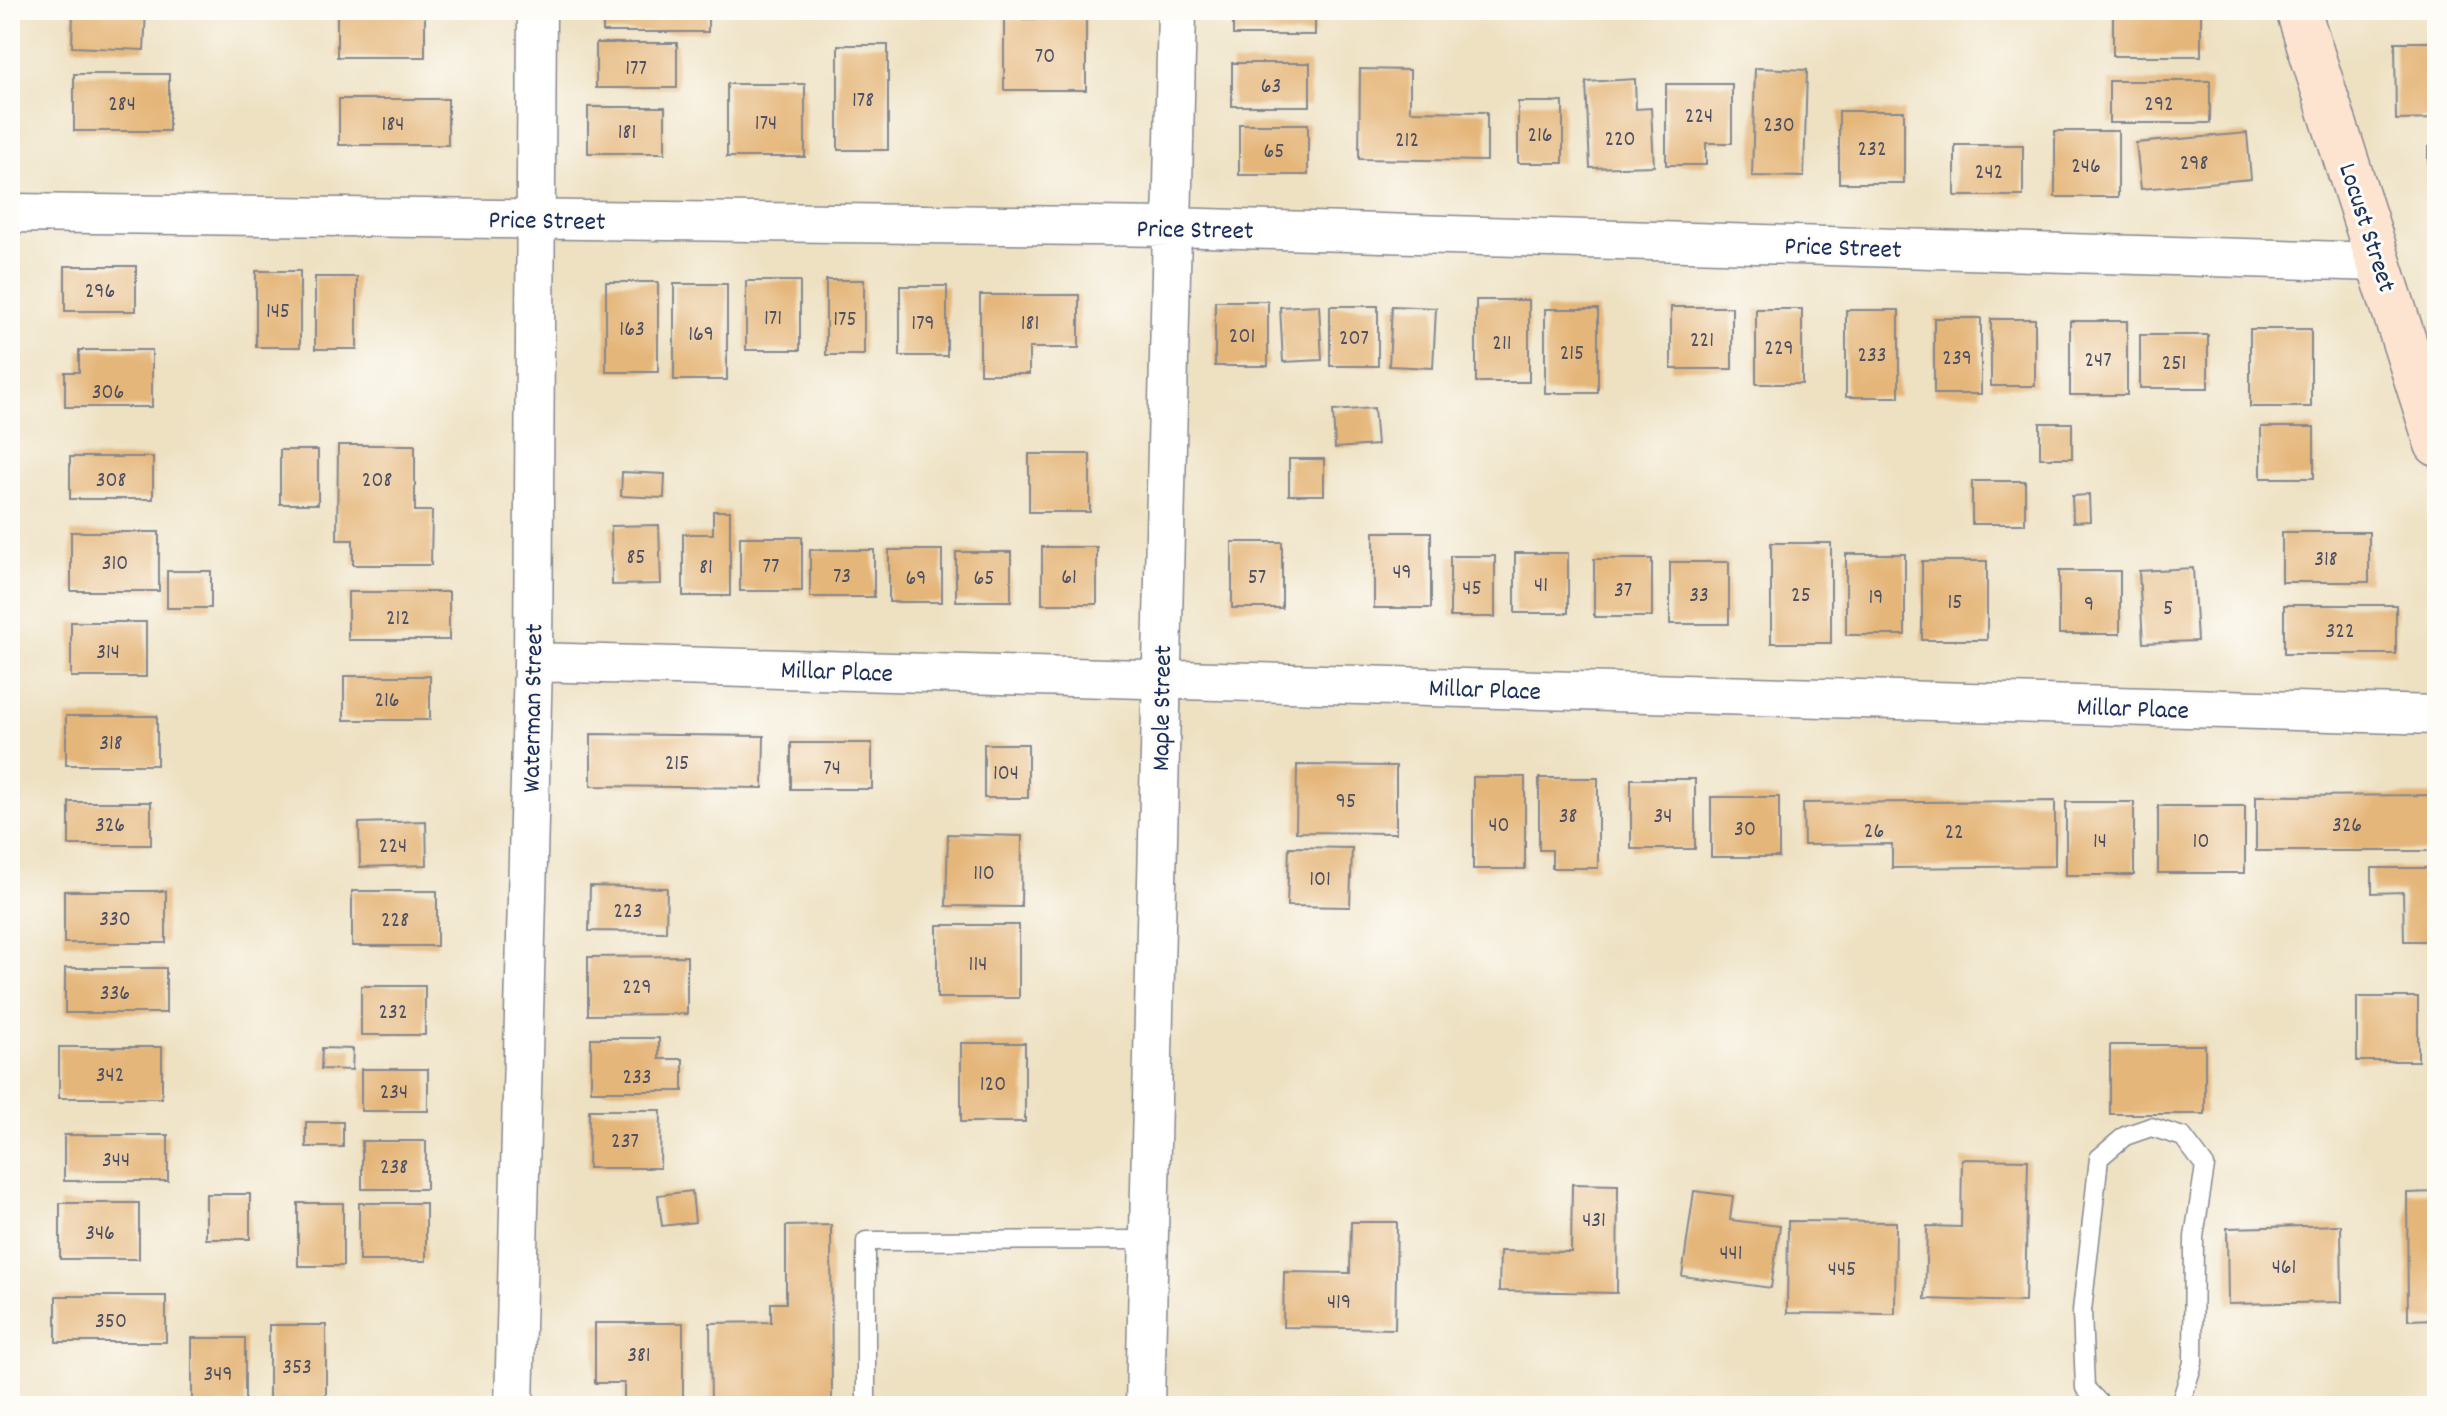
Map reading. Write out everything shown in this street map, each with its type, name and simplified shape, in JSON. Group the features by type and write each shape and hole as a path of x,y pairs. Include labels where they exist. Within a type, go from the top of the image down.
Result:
{"street":[{"name":"Waterman Street","path":"514,1406 533,662 537,10"},
{"name":"Maple Street","path":"1145,1406 1177,10"},
{"name":"Locust Street","path":"2298,10 2437,444"},
{"name":"Price Street","path":"10,213 1172,227 2380,262"},
{"name":"Millar Place","path":"533,662 2437,715"}],"lane":[{"path":"2102,1406 2085,1388 2082,1311 2099,1158 2125,1136 2151,1127 2183,1137 2205,1166 2194,1237 2193,1363 2181,1402 2175,1406"},
{"path":"866,1406 866,1241 1148,1240"}],"building":[{"path":"73,10 146,10 144,50 72,47"},
{"path":"337,10 425,10 425,57 337,57"},
{"path":"603,10 708,10 708,32 603,32"},
{"path":"1233,10 1315,10 1315,35 1233,35"},
{"path":"1347,10 1385,10 1385,16 1347,16"},
{"path":"2113,10 2201,10 2201,56 2113,56"},
{"path":"1004,19 1086,19 1086,90 1004,90"},
{"path":"2395,42 2437,42 2437,119 2396,120"},
{"path":"596,43 677,43 677,88 596,88"},
{"path":"838,45 888,45 888,150 838,150"},
{"path":"1232,63 1310,63 1310,106 1232,106"},
{"path":"1755,68 1807,70 1804,177 1752,176"},
{"path":"1360,69 1410,70 1410,111 1487,112 1487,161 1359,159"},
{"path":"74,74 169,74 169,131 74,131"},
{"path":"1635,79 1636,109 1651,108 1654,166 1590,168 1586,82"},
{"path":"2109,81 2210,81 2210,123 2109,123"},
{"path":"727,84 805,84 805,157 727,157"},
{"path":"1666,84 1732,84 1732,143 1706,143 1706,165 1666,165"},
{"path":"339,99 448,99 448,145 339,145"},
{"path":"1518,102 1563,102 1563,163 1518,163"},
{"path":"588,107 665,107 665,153 588,153"},
{"path":"1839,111 1904,111 1904,183 1839,183"},
{"path":"1239,124 1308,124 1308,175 1239,175"},
{"path":"2055,131 2118,131 2118,197 2055,197"},
{"path":"2247,133 2251,179 2141,189 2136,143"},
{"path":"1955,145 2023,145 2023,196 1955,196"},
{"path":"2428,147 2437,147 2437,202 2428,202"},
{"path":"65,266 136,266 136,311 65,311"},
{"path":"256,271 300,271 300,347 256,347"},
{"path":"315,277 357,277 357,349 315,349"},
{"path":"826,280 864,280 864,355 826,355"},
{"path":"746,281 800,281 800,350 746,350"},
{"path":"606,282 658,282 658,372 606,372"},
{"path":"674,284 727,284 727,380 674,380"},
{"path":"900,286 947,286 947,356 900,356"},
{"path":"980,295 1079,295 1079,348 1029,348 1029,374 980,374"},
{"path":"1476,300 1529,300 1529,382 1476,382"},
{"path":"1215,301 1268,301 1268,366 1215,366"},
{"path":"1319,305 1322,360 1283,362 1280,307"},
{"path":"1330,306 1378,306 1378,366 1330,366"},
{"path":"1392,306 1436,308 1433,368 1389,366"},
{"path":"1671,307 1732,307 1732,369 1671,369"},
{"path":"1545,309 1598,309 1598,393 1545,393"},
{"path":"1756,309 1802,309 1802,384 1756,384"},
{"path":"1846,310 1899,310 1899,397 1846,397"},
{"path":"1934,318 1981,318 1981,394 1934,394"},
{"path":"1991,319 2035,319 2035,386 1991,386"},
{"path":"2070,321 2127,321 2127,395 2070,395"},
{"path":"2250,329 2311,329 2311,407 2250,407"},
{"path":"2140,335 2208,335 2208,388 2140,388"},
{"path":"79,350 152,350 152,407 65,407 65,372 79,372"},
{"path":"1374,408 1377,445 1335,448 1333,411"},
{"path":"2040,423 2072,423 2072,458 2040,458"},
{"path":"2261,427 2314,427 2314,478 2261,478"},
{"path":"338,445 415,445 415,511 432,511 431,565 353,565 353,540 337,540"},
{"path":"280,450 318,450 318,504 280,504"},
{"path":"1029,454 1090,454 1090,512 1029,512"},
{"path":"70,457 153,457 153,499 70,499"},
{"path":"1289,459 1324,459 1324,495 1289,495"},
{"path":"622,472 665,474 664,498 621,496"},
{"path":"1972,481 2025,481 2025,524 1972,524"},
{"path":"2089,495 2090,521 2073,522 2072,496"},
{"path":"713,511 730,511 730,596 683,596 683,534 713,534"},
{"path":"659,525 661,584 612,585 611,526"},
{"path":"71,532 159,532 159,591 71,591"},
{"path":"1374,532 1431,532 1431,608 1374,608"},
{"path":"2282,532 2369,532 2369,582 2282,582"},
{"path":"740,537 802,537 802,591 740,591"},
{"path":"1232,542 1282,542 1282,608 1232,608"},
{"path":"1771,543 1831,543 1831,643 1771,643"},
{"path":"1042,547 1097,547 1097,604 1042,604"},
{"path":"810,550 874,550 874,597 810,597"},
{"path":"889,550 942,550 942,602 889,602"},
{"path":"956,552 1011,552 1011,601 956,601"},
{"path":"1515,553 1568,553 1568,613 1515,613"},
{"path":"1846,554 1905,554 1905,635 1846,635"},
{"path":"1450,556 1495,556 1495,617 1450,617"},
{"path":"1594,559 1652,559 1652,617 1594,617"},
{"path":"1922,561 1987,561 1987,640 1922,640"},
{"path":"1670,562 1729,562 1729,624 1670,624"},
{"path":"2193,568 2197,641 2143,643 2139,571"},
{"path":"167,571 211,571 211,608 167,608"},
{"path":"2059,571 2120,571 2120,634 2059,634"},
{"path":"348,592 449,592 449,640 348,640"},
{"path":"2284,605 2396,605 2396,654 2284,654"},
{"path":"71,622 146,622 146,677 71,677"},
{"path":"344,676 430,676 430,720 344,720"},
{"path":"66,716 157,716 157,765 66,765"},
{"path":"591,734 764,736 763,788 591,786"},
{"path":"791,743 872,743 872,789 791,789"},
{"path":"984,744 1028,744 1028,798 984,798"},
{"path":"1297,765 1396,766 1396,833 1296,832"},
{"path":"1473,777 1525,777 1525,869 1473,869"},
{"path":"1539,778 1598,778 1598,868 1552,868 1552,850 1539,850"},
{"path":"1631,779 1695,779 1695,849 1631,849"},
{"path":"2437,795 2437,851 2256,851 2256,796"},
{"path":"1711,797 1779,797 1779,857 1711,857"},
{"path":"2055,801 2055,866 1892,868 1892,844 1804,845 1803,803"},
{"path":"69,802 151,802 151,845 69,845"},
{"path":"2066,802 2134,802 2134,875 2066,875"},
{"path":"2158,806 2245,806 2245,873 2158,873"},
{"path":"426,821 427,865 360,867 359,823"},
{"path":"948,834 1022,836 1021,907 946,906"},
{"path":"1289,847 1352,848 1350,907 1287,906"},
{"path":"2372,868 2437,868 2437,941 2404,941 2403,892 2372,893"},
{"path":"590,886 667,888 666,932 589,931"},
{"path":"64,891 166,891 166,943 64,943"},
{"path":"352,891 437,891 437,946 352,946"},
{"path":"937,925 1019,925 1019,998 937,998"},
{"path":"687,956 687,1014 588,1015 588,957"},
{"path":"65,968 166,968 166,1013 65,1013"},
{"path":"361,986 425,986 425,1035 361,1035"},
{"path":"2357,997 2418,997 2418,1061 2357,1061"},
{"path":"591,1038 659,1038 659,1059 683,1059 683,1091 591,1091"},
{"path":"961,1043 1025,1043 1025,1122 961,1122"},
{"path":"2110,1045 2205,1045 2205,1114 2110,1114"},
{"path":"59,1047 162,1047 162,1098 59,1098"},
{"path":"322,1048 353,1049 352,1070 321,1069"},
{"path":"361,1069 428,1069 428,1111 361,1111"},
{"path":"589,1110 661,1110 660,1168 588,1168"},
{"path":"306,1122 343,1122 343,1147 306,1147"},
{"path":"64,1135 168,1135 168,1181 64,1181"},
{"path":"362,1141 426,1141 426,1189 362,1189"},
{"path":"1962,1159 2028,1160 2025,1302 1925,1299 1927,1226 1961,1227"},
{"path":"1572,1184 1618,1185 1617,1293 1499,1291 1500,1251 1571,1252"},
{"path":"692,1191 695,1222 662,1226 658,1195"},
{"path":"1694,1191 1733,1196 1730,1220 1780,1226 1771,1288 1682,1276"},
{"path":"2437,1192 2437,1319 2408,1320 2407,1193"},
{"path":"206,1194 250,1194 250,1239 206,1239"},
{"path":"60,1203 139,1203 139,1259 60,1259"},
{"path":"298,1203 343,1203 343,1266 298,1266"},
{"path":"359,1203 426,1203 426,1261 359,1261"},
{"path":"1788,1221 1896,1222 1895,1314 1787,1313"},
{"path":"1351,1222 1397,1222 1395,1329 1283,1327 1284,1272 1350,1273"},
{"path":"831,1225 832,1406 711,1406 710,1323 771,1322 771,1303 786,1303 786,1226"},
{"path":"2341,1225 2342,1302 2228,1304 2227,1228"},
{"path":"56,1296 166,1296 166,1342 56,1342"},
{"path":"595,1323 683,1323 683,1406 624,1406 624,1383 595,1383"},
{"path":"269,1325 326,1325 326,1406 269,1406"},
{"path":"192,1338 245,1338 245,1405 192,1405"}]}
